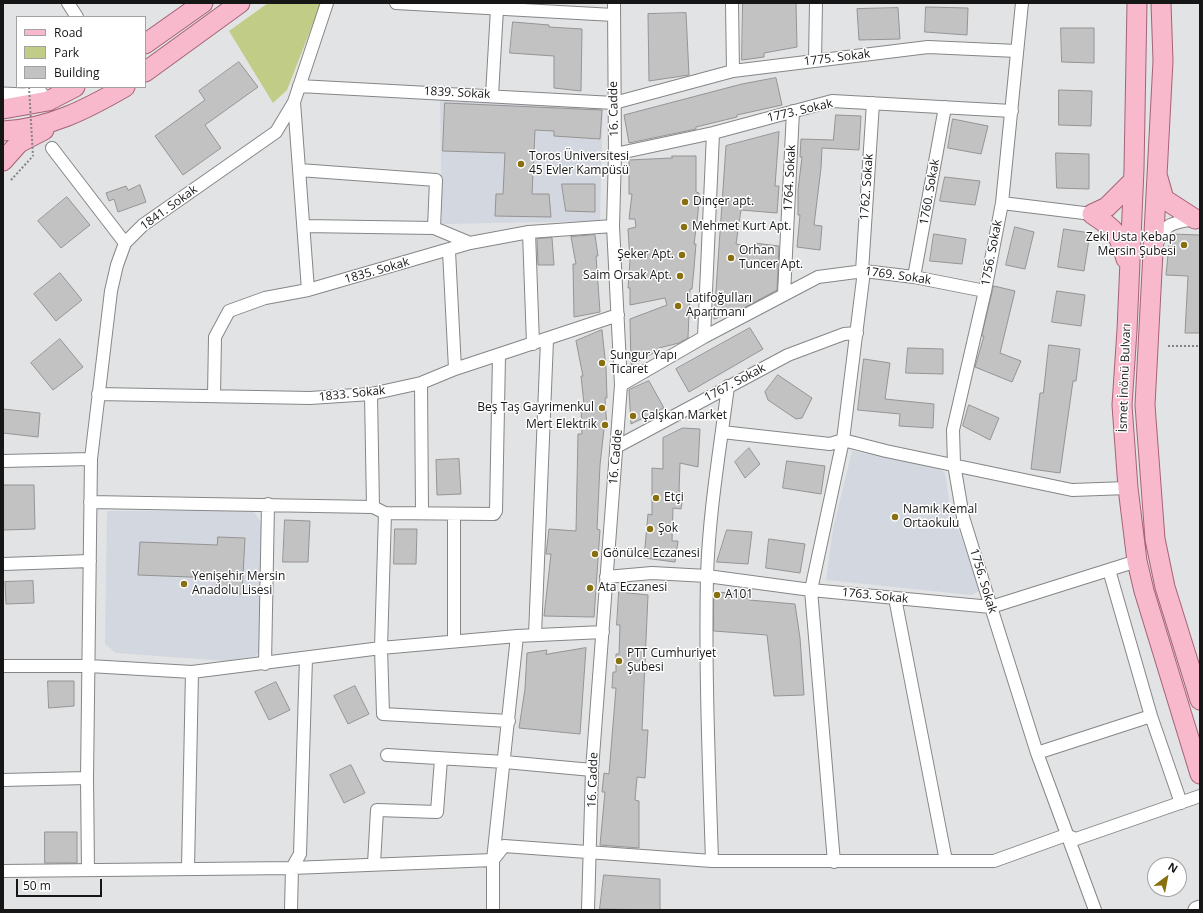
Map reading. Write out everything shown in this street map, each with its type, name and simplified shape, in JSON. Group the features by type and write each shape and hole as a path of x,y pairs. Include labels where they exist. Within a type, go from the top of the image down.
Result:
{"main road":[{"path":"146,43 203,3"},
{"path":"146,71 240,3"},
{"name":"İsmet İnönü Bulvarı","path":"1161,3 1163,61 1151,256 1145,405 1155,539 1165,587 1199,694"},
{"name":"İsmet İnönü Bulvarı","path":"1135,8 1133,181 1122,405 1128,488 1137,561 1144,591 1200,774"},
{"path":"3,109 48,101 73,88"},
{"path":"3,161 19,143 123,88"},
{"path":"3,131 34,127 69,117"},
{"path":"1156,171 1164,199 1198,218"},
{"path":"1129,272 1121,242 1112,227 1092,214 1107,206 1133,181"}],"street":[{"path":"68,3 76,16"},
{"name":"1841. Sokak","path":"88,870 86,778 89,666 91,459 111,291 117,265 125,243 143,225 276,132 294,102 327,3"},
{"path":"396,3 497,9 614,9"},
{"path":"732,3 733,71"},
{"path":"816,3 816,60"},
{"path":"1017,51 1022,3"},
{"path":"492,95 497,9"},
{"name":"16. Cadde","path":"588,910 592,770 622,385 613,226 615,154 614,9"},
{"name":"1775. Sokak","path":"614,103 733,71 816,60 928,47 1017,51"},
{"name":"1756. Sokak","path":"1017,51 1002,203 985,291 953,430 954,464 963,517 991,608 1037,753 1066,835 1095,910"},
{"name":"1839. Sokak","path":"299,86 492,95 614,103"},
{"path":"3,96 35,96 62,88"},
{"name":"1773. Sokak","path":"615,154 713,133 832,101 1012,111"},
{"path":"294,102 308,290"},
{"name":"1762. Sokak","path":"834,862 811,590 843,440 857,333 863,271 873,103"},
{"name":"1760. Sokak","path":"914,277 945,107"},
{"name":"1764. Sokak","path":"784,294 793,111"},
{"path":"704,338 713,133"},
{"path":"52,148 125,243"},
{"path":"299,170 436,180 434,228"},
{"path":"1002,203 1092,214"},
{"path":"1151,256 1161,233 1170,224 1198,218"},
{"path":"304,226 434,228 470,243"},
{"name":"1835. Sokak","path":"214,396 216,337 229,311 265,298 308,290 449,251 470,243 529,232 613,226"},
{"path":"529,232 533,344"},
{"path":"449,251 455,369"},
{"name":"1769. Sokak","path":"622,385 704,338 818,277 863,271 914,277 985,291"},
{"name":"1833. Sokak","path":"98,394 310,398 370,394 420,383 455,369 500,356 618,315"},
{"name":"1767. Sokak","path":"618,446 788,355 844,334 857,333"},
{"path":"535,635 547,340"},
{"path":"90,502 373,507 385,513 422,512 494,514 496,511 500,356"},
{"path":"420,383 422,512"},
{"path":"712,861 707,716 707,576 711,511 728,386"},
{"path":"370,394 373,507"},
{"path":"722,432 830,444 843,440 886,451 954,464 1072,490 1128,488"},
{"path":"3,461 91,459"},
{"path":"265,664 268,504"},
{"path":"385,513 381,648 383,714 509,721"},
{"path":"454,514 454,641"},
{"path":"3,564 90,561"},
{"name":"1763. Sokak","path":"606,577 652,573 707,576 811,590 991,608 1137,561"},
{"path":"1109,570 1151,716 1181,803"},
{"path":"895,598 946,861"},
{"path":"3,666 89,666 192,672 265,664 381,648 517,636 603,632"},
{"path":"493,910 493,860 505,762 517,636"},
{"path":"291,910 292,868 300,854 306,658"},
{"path":"188,868 192,672"},
{"path":"1037,753 1151,716"},
{"path":"387,755 505,762 592,770"},
{"path":"374,864 377,810 437,812 441,759"},
{"path":"3,780 86,778"},
{"path":"3,871 292,868 493,860 504,846 712,861 994,861 1066,835 1076,839 1200,796"}],"path":[{"path":"11,180 33,156 29,88"},
{"path":"1168,346 1200,346"}],"shaded area":[{"name":"Toros Üniversitesi 45 Evler Kampüsü","path":"440,98 603,108 600,221 442,224"},
{"name":"Namık Kemal Ortaokulu","path":"852,451 937,467 945,473 950,506 980,591 971,595 826,580 833,529"},
{"name":"Yenişehir Mersin Anadolu Lisesi","path":"107,511 253,511 263,525 261,650 255,656 226,661 116,653 105,644"}],"green space":[{"path":"268,3 321,3 287,90 273,103 229,31"}],"building":[{"path":"743,3 796,3 797,47 764,53 764,57 742,60"},
{"path":"926,7 968,8 967,35 925,32"},
{"path":"898,8 900,39 859,40 857,9"},
{"path":"686,13 689,75 649,81 648,14"},
{"path":"513,22 549,25 549,27 582,29 581,91 554,88 554,56 510,53"},
{"path":"1061,28 1094,28 1094,63 1062,62"},
{"path":"239,62 258,87 205,125 221,148 183,175 155,136 205,100 199,91"},
{"path":"776,78 782,105 737,115 737,117 696,127 696,129 629,143 624,115 742,84"},
{"path":"1059,90 1092,91 1091,126 1059,125"},
{"path":"445,103 602,110 600,139 554,136 554,131 535,130 532,194 549,194 551,217 495,216 496,194 503,194 505,153 443,151"},
{"path":"836,115 861,116 859,150 822,148 814,225 822,226 820,250 797,247 800,215 798,215 798,190 802,157 800,157 801,139 833,140"},
{"path":"953,119 988,126 981,154 948,148"},
{"path":"779,132 775,186 779,186 777,213 741,210 736,244 754,247 754,243 779,246 777,290 740,310 714,319 726,146"},
{"path":"1056,153 1089,154 1089,189 1057,188"},
{"path":"672,156 696,156 696,192 699,193 694,244 696,244 694,268 692,289 690,289 688,338 679,343 659,348 659,350 631,365 630,319 667,305 665,298 630,305 630,288 628,288 630,261 628,229 636,227 635,219 629,219 632,194 629,194 629,160 672,158"},
{"path":"945,177 980,181 975,205 940,201"},
{"path":"562,184 595,184 595,212 566,211"},
{"path":"140,185 146,202 118,212 114,199 109,201 106,193 126,186 128,190"},
{"path":"67,197 90,225 61,248 38,221"},
{"path":"1015,227 1034,232 1025,269 1006,265"},
{"path":"1064,229 1090,233 1084,271 1058,267"},
{"path":"934,234 966,239 962,264 930,261"},
{"path":"1171,234 1200,235 1200,333 1185,333 1188,276 1166,275"},
{"path":"595,235 598,256 596,256 600,312 574,317 573,264 576,264 571,237"},
{"path":"552,238 554,265 538,265 537,239"},
{"path":"60,273 82,300 56,321 34,294"},
{"path":"994,286 1015,291 1000,353 1021,361 1012,382 975,367 984,336 982,336"},
{"path":"1057,291 1085,295 1081,326 1052,322"},
{"path":"750,328 763,349 689,392 676,369"},
{"path":"602,330 606,368 607,398 605,398 607,429 604,429 600,465 597,529 600,530 594,617 544,616 551,554 546,554 549,529 576,531 578,434 582,434 581,405 584,404 581,376 583,376 576,341"},
{"path":"60,339 83,367 53,390 31,363"},
{"path":"1049,345 1080,349 1076,381 1073,381 1060,473 1031,469 1040,393 1043,393"},
{"path":"908,348 943,349 943,374 906,373"},
{"path":"864,359 890,363 885,399 934,404 933,428 899,426 900,414 858,410"},
{"path":"778,375 812,398 802,418 796,419 768,400 765,392"},
{"path":"649,381 664,408 631,424 629,390"},
{"path":"969,405 999,418 990,440 963,426"},
{"path":"3,409 40,413 38,437 3,433"},
{"path":"683,428 700,429 698,467 680,463 679,491 684,492 681,509 673,508 672,541 678,541 675,562 644,558 648,514 652,515 652,468 663,469 663,438"},
{"path":"749,448 760,464 745,478 735,462"},
{"path":"459,459 461,494 437,495 436,460"},
{"path":"787,461 825,466 821,494 783,488"},
{"path":"3,485 34,485 35,529 4,530"},
{"path":"285,520 310,521 308,562 283,562"},
{"path":"395,529 417,529 416,564 394,564"},
{"path":"727,530 752,532 748,564 717,562"},
{"path":"218,537 245,538 242,594 216,593 217,578 138,575 140,542 217,545"},
{"path":"769,539 805,544 800,573 766,568"},
{"path":"33,581 34,603 6,604 5,582"},
{"path":"619,592 648,595 642,730 648,730 645,778 637,777 635,800 639,801 639,848 600,845 605,792 602,792 604,773 609,774 616,688 612,688 613,672 616,672 616,654 619,654 620,625 617,625"},
{"path":"714,592 748,594 749,600 795,604 800,638 804,695 774,696 767,635 714,631"},
{"path":"586,648 580,734 519,728 525,689 527,653 547,650 546,654"},
{"path":"48,681 74,681 74,706 49,708"},
{"path":"276,682 290,710 269,720 255,692"},
{"path":"355,686 369,714 348,724 334,696"},
{"path":"351,765 365,793 344,803 330,775"},
{"path":"45,832 77,832 77,863 45,863"},
{"path":"604,875 660,879 660,910 600,909"}],"place":[{"name":"Toros Üniversitesi 45 Evler Kampüsü","path":"521,164"},
{"name":"Dinçer apt.","path":"685,202"},
{"name":"Mehmet Kurt Apt.","path":"684,227"},
{"name":"Zeki Usta Kebap Mersin Şubesi","path":"1184,245"},
{"name":"Şeker Apt.","path":"682,255"},
{"name":"Orhan Tuncer Apt.","path":"731,258"},
{"name":"Saim Orsak Apt.","path":"680,276"},
{"name":"Latifoğulları Apartmanı","path":"678,306"},
{"name":"Sungur Yapı Ticaret","path":"602,363"},
{"name":"Beş Taş Gayrimenkul","path":"602,408"},
{"name":"Çalşkan Market","path":"633,416"},
{"name":"Mert Elektrik","path":"605,425"},
{"name":"Etçi","path":"656,498"},
{"name":"Namık Kemal Ortaokulu","path":"895,517"},
{"name":"Şok","path":"650,529"},
{"name":"Gönülce Eczanesi","path":"595,554"},
{"name":"Yenişehir Mersin Anadolu Lisesi","path":"184,584"},
{"name":"Ata Eczanesi","path":"590,588"},
{"name":"A101","path":"717,595"},
{"name":"PTT Cumhuriyet Şubesi","path":"619,661"}]}
